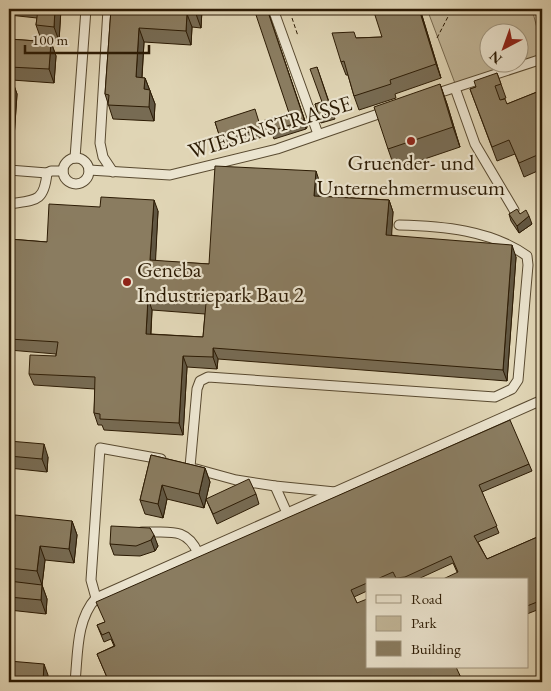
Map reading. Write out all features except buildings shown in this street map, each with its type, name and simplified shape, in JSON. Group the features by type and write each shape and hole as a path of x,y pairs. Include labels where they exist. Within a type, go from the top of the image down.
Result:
{"street":[{"path":"75,158 86,9"},
{"path":"108,9 100,143 103,157 113,172"},
{"path":"274,9 318,134"},
{"path":"435,94 542,59"},
{"path":"455,88 475,144 514,210"},
{"name":"WIESENSTRASSE","path":"89,170 170,175 277,149 393,109"},
{"path":"75,158 86,162 89,170 85,181 77,184 68,181 63,171 66,163 75,158"},
{"path":"9,170 47,173 63,171"},
{"path":"9,204 37,199 42,195 46,189 47,173"},
{"path":"190,467 197,389 200,381 208,377 495,397 512,389 516,384 528,265 527,256 497,240 474,234 429,225 400,225"},
{"path":"75,682 81,623 89,606 96,598 542,400"},
{"path":"96,598 91,580 100,448 171,462"},
{"path":"180,464 236,480 336,492"},
{"path":"275,486 287,513"},
{"path":"131,531 180,533 193,541 198,553"}],"path":[{"path":"437,38 452,9"},
{"path":"292,18 298,36"}],"green space":[{"path":"427,9 532,9 542,47 542,55 528,60 528,22 478,22 478,72 495,72 456,86"}],"place":[{"name":"Gruender- und Unternehmermuseum","path":"411,141"},
{"name":"Geneba Industriepark Bau 2","path":"127,282"}]}
